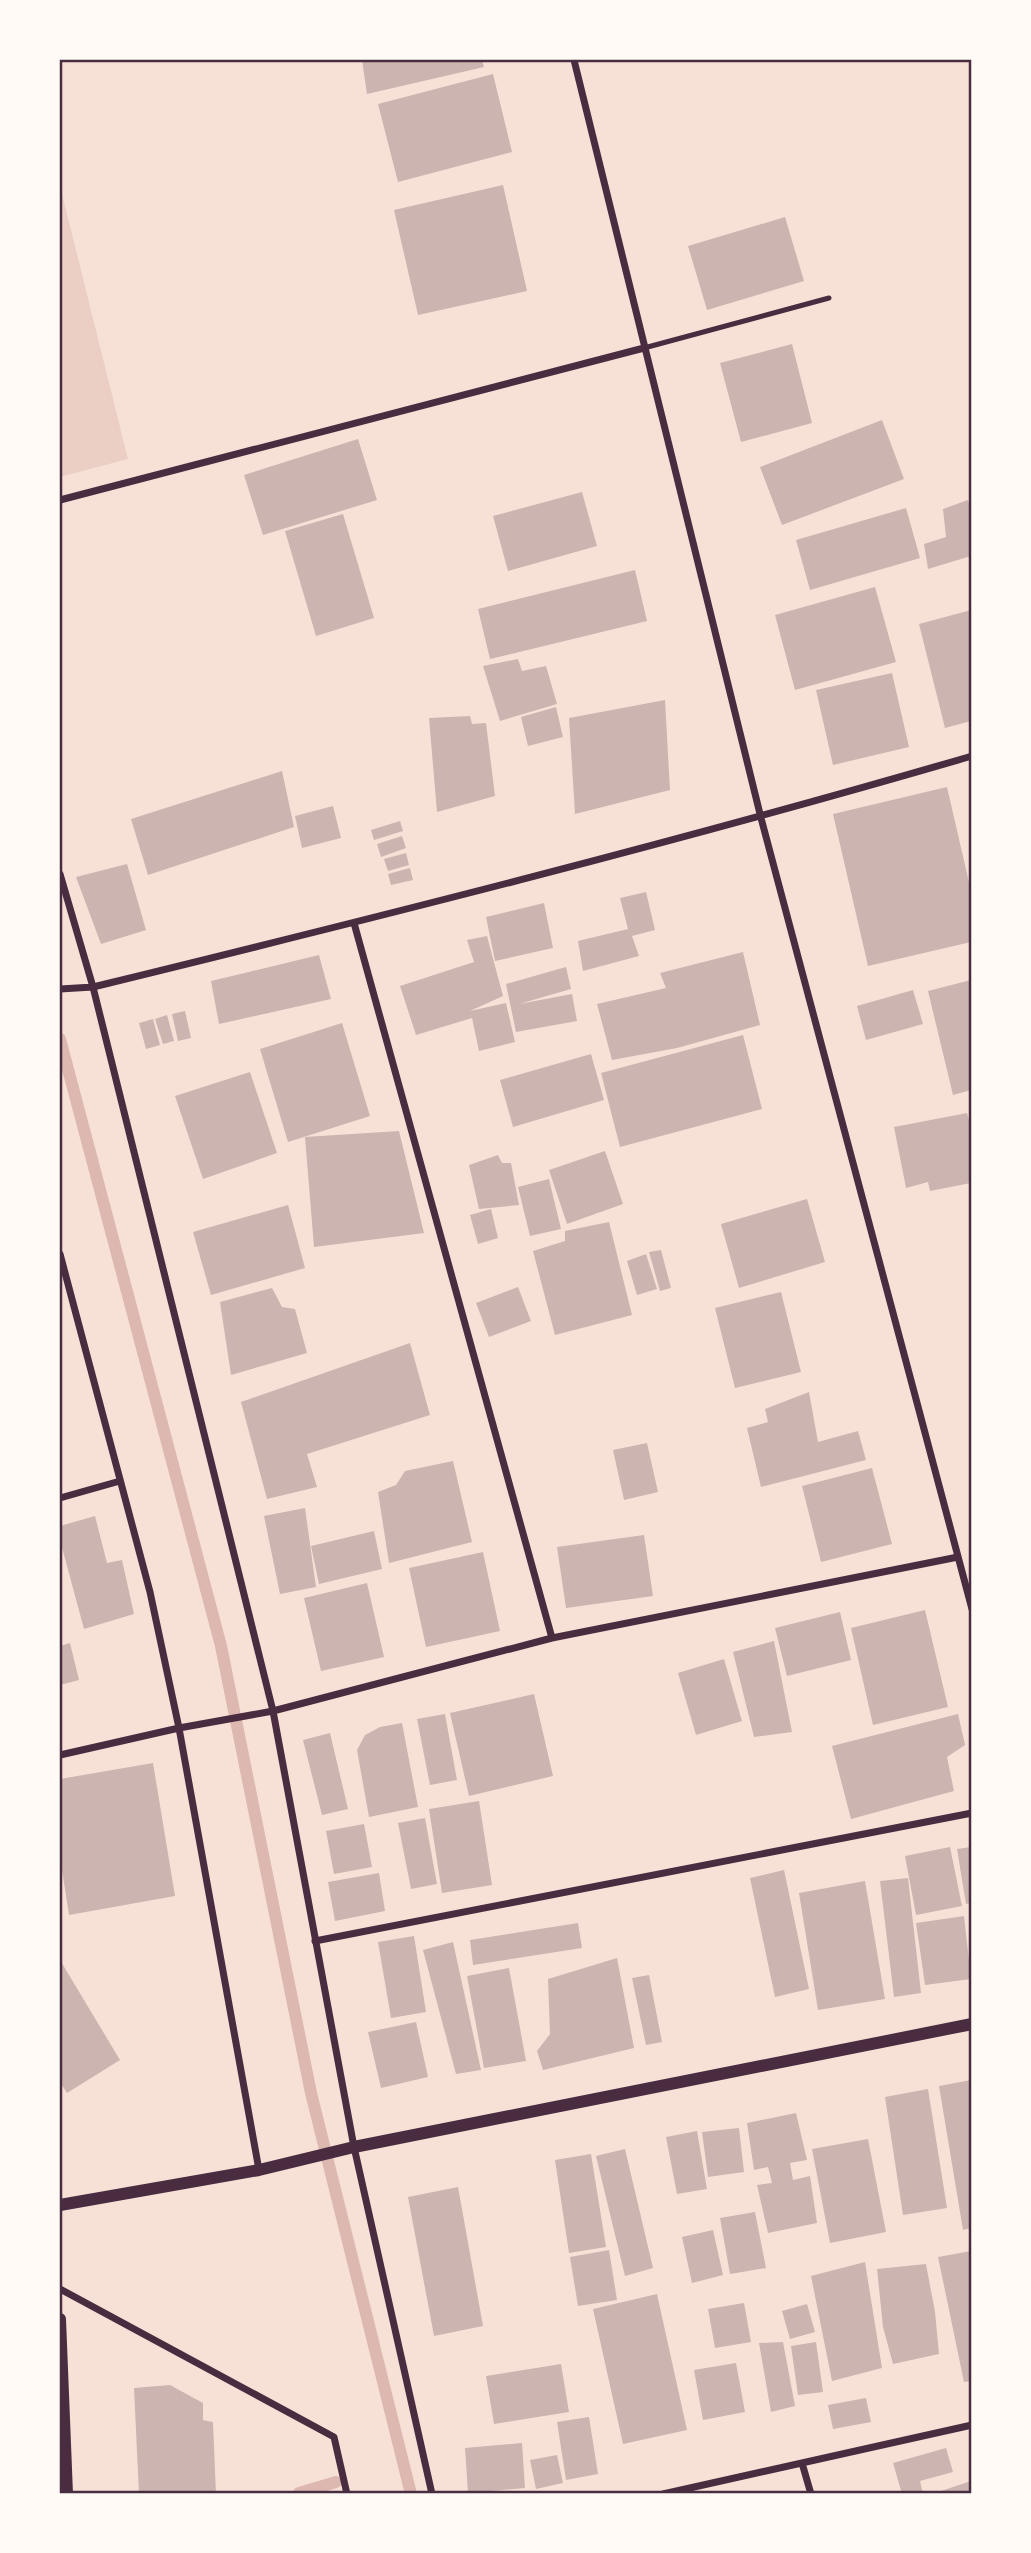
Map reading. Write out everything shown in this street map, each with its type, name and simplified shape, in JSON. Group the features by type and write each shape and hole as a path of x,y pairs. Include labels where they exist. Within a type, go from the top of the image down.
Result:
{"street":[{"path":"574,60 761,818 971,1609"},
{"path":"60,500 643,348"},
{"path":"60,989 93,987 354,923 761,818 971,756"},
{"path":"60,874 93,987 273,1711 354,2147 432,2494"},
{"path":"354,923 552,1638"},
{"path":"60,1254 150,1592 179,1728 259,2170"},
{"path":"60,1498 120,1481"},
{"path":"60,1755 179,1728 273,1711 552,1638 958,1557"},
{"path":"315,1941 971,1813"},
{"path":"60,2205 259,2170 354,2147 971,2024"},
{"path":"60,2289 334,2437 347,2494"},
{"path":"60,2319 68,2494"},
{"path":"663,2494 971,2425"},
{"path":"802,2463 811,2494"}],"lane":[{"path":"643,348 829,299"}],"shaded area":[{"path":"60,186 128,459 60,477"}],"building":[{"path":"362,60 482,60 484,67 367,94"},
{"path":"493,74 512,152 398,182 378,104"},
{"path":"503,185 527,291 418,315 394,210"},
{"path":"785,217 804,281 707,310 688,246"},
{"path":"792,344 812,423 741,442 720,363"},
{"path":"882,420 904,479 782,525 760,467"},
{"path":"358,439 377,500 263,535 244,475"},
{"path":"582,492 597,546 508,571 493,516"},
{"path":"968,500 971,511 971,556 928,569 924,544 946,537 943,509"},
{"path":"906,508 920,558 810,590 796,540"},
{"path":"343,514 374,618 316,636 285,531"},
{"path":"635,570 647,621 490,659 478,609"},
{"path":"875,587 896,662 795,690 775,615"},
{"path":"971,610 971,721 945,728 919,624"},
{"path":"518,659 522,671 546,666 557,704 500,721 483,666"},
{"path":"892,673 909,747 833,765 816,690"},
{"path":"665,700 670,790 575,814 569,718"},
{"path":"556,707 563,737 528,746 521,717"},
{"path":"470,716 472,724 486,723 495,796 437,812 429,718"},
{"path":"282,771 294,827 148,875 131,819"},
{"path":"947,787 971,891 971,942 868,966 833,814"},
{"path":"333,806 341,838 302,848 295,816"},
{"path":"400,821 403,831 374,840 371,830"},
{"path":"402,836 406,848 381,857 377,844"},
{"path":"406,853 409,865 388,871 384,859"},
{"path":"127,864 146,930 101,944 76,877"},
{"path":"410,868 413,880 391,885 388,874"},
{"path":"646,892 655,930 632,936 639,956 583,971 578,941 628,929 620,898"},
{"path":"544,903 553,948 495,961 486,917"},
{"path":"487,936 503,996 470,1011 506,1003 515,1042 479,1051 472,1018 416,1035 400,986 474,962 467,940"},
{"path":"743,952 760,1025 677,1048 612,1060 597,1004 666,988 660,973"},
{"path":"319,955 331,999 219,1024 211,981"},
{"path":"566,967 571,989 519,1004 572,994 577,1021 516,1032 506,984"},
{"path":"971,980 971,1090 953,1095 928,991"},
{"path":"913,990 923,1024 866,1040 857,1006"},
{"path":"185,1011 191,1038 178,1041 172,1014"},
{"path":"167,1015 174,1041 163,1044 155,1019"},
{"path":"153,1019 160,1045 146,1049 139,1023"},
{"path":"342,1023 370,1116 288,1142 260,1049"},
{"path":"743,1035 762,1109 620,1147 601,1073"},
{"path":"591,1054 604,1100 513,1127 500,1080"},
{"path":"250,1072 277,1153 203,1179 175,1096"},
{"path":"967,1113 971,1128 971,1183 930,1191 928,1182 906,1188 894,1127"},
{"path":"399,1131 424,1233 314,1247 305,1137"},
{"path":"605,1151 623,1204 567,1224 549,1170"},
{"path":"498,1155 502,1163 511,1163 519,1205 479,1209 469,1165"},
{"path":"549,1179 561,1229 530,1236 518,1187"},
{"path":"807,1199 825,1262 739,1288 721,1224"},
{"path":"288,1205 305,1268 211,1295 193,1232"},
{"path":"491,1209 498,1238 478,1244 470,1215"},
{"path":"609,1222 632,1315 555,1335 533,1251 565,1241 565,1231"},
{"path":"661,1250 671,1288 660,1291 649,1252"},
{"path":"646,1254 657,1289 637,1295 627,1261"},
{"path":"518,1287 531,1321 489,1337 476,1303"},
{"path":"272,1288 282,1307 295,1309 307,1353 231,1375 220,1302"},
{"path":"781,1292 801,1372 735,1388 715,1308"},
{"path":"410,1343 430,1415 307,1454 317,1487 267,1499 241,1402"},
{"path":"809,1392 818,1442 858,1431 866,1460 761,1487 747,1428 768,1422 765,1409"},
{"path":"647,1443 658,1492 624,1500 613,1450"},
{"path":"453,1461 472,1542 389,1563 378,1492 396,1485 405,1471"},
{"path":"872,1468 892,1544 821,1562 802,1486"},
{"path":"305,1508 316,1587 280,1594 264,1516"},
{"path":"95,1516 107,1563 122,1560 134,1614 84,1629 60,1540 60,1526"},
{"path":"374,1531 382,1569 319,1584 311,1546"},
{"path":"644,1535 653,1596 566,1608 557,1547"},
{"path":"483,1552 500,1631 426,1647 409,1568"},
{"path":"367,1583 384,1657 321,1671 304,1598"},
{"path":"925,1610 948,1707 873,1725 851,1628"},
{"path":"840,1612 851,1660 787,1676 775,1628"},
{"path":"774,1641 792,1732 754,1737 733,1652"},
{"path":"70,1643 79,1680 60,1685 60,1646"},
{"path":"724,1659 742,1721 696,1735 678,1673"},
{"path":"534,1694 553,1776 469,1796 450,1713"},
{"path":"445,1714 457,1780 430,1785 417,1719"},
{"path":"958,1714 965,1745 947,1757 954,1791 851,1819 832,1746"},
{"path":"402,1723 418,1807 369,1817 357,1750 365,1735 380,1727"},
{"path":"330,1733 348,1809 322,1815 303,1740"},
{"path":"153,1763 175,1896 69,1915 60,1857 60,1779"},
{"path":"479,1801 492,1885 442,1893 429,1809"},
{"path":"425,1818 437,1884 411,1889 398,1823"},
{"path":"364,1824 372,1867 334,1874 326,1831"},
{"path":"950,1847 962,1906 916,1915 905,1856"},
{"path":"971,1847 971,1903 966,1904 957,1849"},
{"path":"784,1870 809,1989 775,1997 750,1878"},
{"path":"379,1873 385,1911 335,1921 328,1882"},
{"path":"908,1878 921,1993 894,1997 880,1881"},
{"path":"865,1881 885,1999 818,2010 799,1893"},
{"path":"964,1916 971,1979 925,1985 916,1923"},
{"path":"578,1923 582,1948 473,1965 470,1940"},
{"path":"414,1936 426,2012 391,2018 378,1942"},
{"path":"453,1942 481,2070 456,2074 423,1950"},
{"path":"617,1958 634,2048 543,2070 537,2051 550,2034 548,1979"},
{"path":"60,1960 120,2060 67,2093 60,2082"},
{"path":"509,1968 526,2061 484,2068 467,1976"},
{"path":"649,1975 662,2042 646,2045 632,1978"},
{"path":"416,2022 428,2077 381,2088 368,2032"},
{"path":"971,2080 971,2228 963,2230 939,2086"},
{"path":"928,2089 947,2208 903,2215 885,2097"},
{"path":"796,2113 807,2160 790,2163 793,2180 810,2176 817,2223 768,2233 757,2185 772,2183 768,2167 754,2170 747,2123"},
{"path":"739,2128 744,2172 708,2177 702,2132"},
{"path":"697,2131 707,2189 677,2194 666,2137"},
{"path":"868,2139 886,2232 830,2243 812,2149"},
{"path":"625,2149 653,2268 625,2276 596,2156"},
{"path":"591,2154 606,2247 569,2253 555,2160"},
{"path":"458,2187 483,2326 434,2336 408,2197"},
{"path":"755,2212 766,2268 730,2274 720,2218"},
{"path":"713,2230 723,2275 692,2283 682,2237"},
{"path":"609,2250 617,2300 578,2306 570,2257"},
{"path":"971,2251 971,2381 964,2382 938,2257"},
{"path":"865,2262 882,2368 832,2381 811,2276"},
{"path":"926,2264 939,2354 893,2364 883,2327 877,2269"},
{"path":"657,2294 687,2430 623,2444 593,2309"},
{"path":"744,2303 751,2342 715,2348 708,2309"},
{"path":"807,2304 815,2332 790,2339 782,2311"},
{"path":"783,2342 795,2406 771,2412 759,2343"},
{"path":"816,2342 823,2392 798,2395 791,2346"},
{"path":"736,2363 745,2412 703,2420 694,2370"},
{"path":"561,2364 569,2412 494,2424 486,2376"},
{"path":"170,2385 203,2403 203,2420 213,2422 216,2494 139,2494 134,2388"},
{"path":"866,2398 871,2422 833,2429 828,2405"},
{"path":"589,2417 598,2474 566,2480 557,2422"},
{"path":"522,2443 525,2488 468,2493 465,2448"},
{"path":"946,2448 953,2472 920,2481 923,2494 902,2494 893,2463"},
{"path":"557,2455 563,2483 536,2489 530,2460"},
{"path":"971,2481 971,2494 935,2494 935,2493"}],"waterway":[{"path":"60,1039 221,1646 311,2093 411,2494"},
{"path":"299,2493 336,2482"}]}
